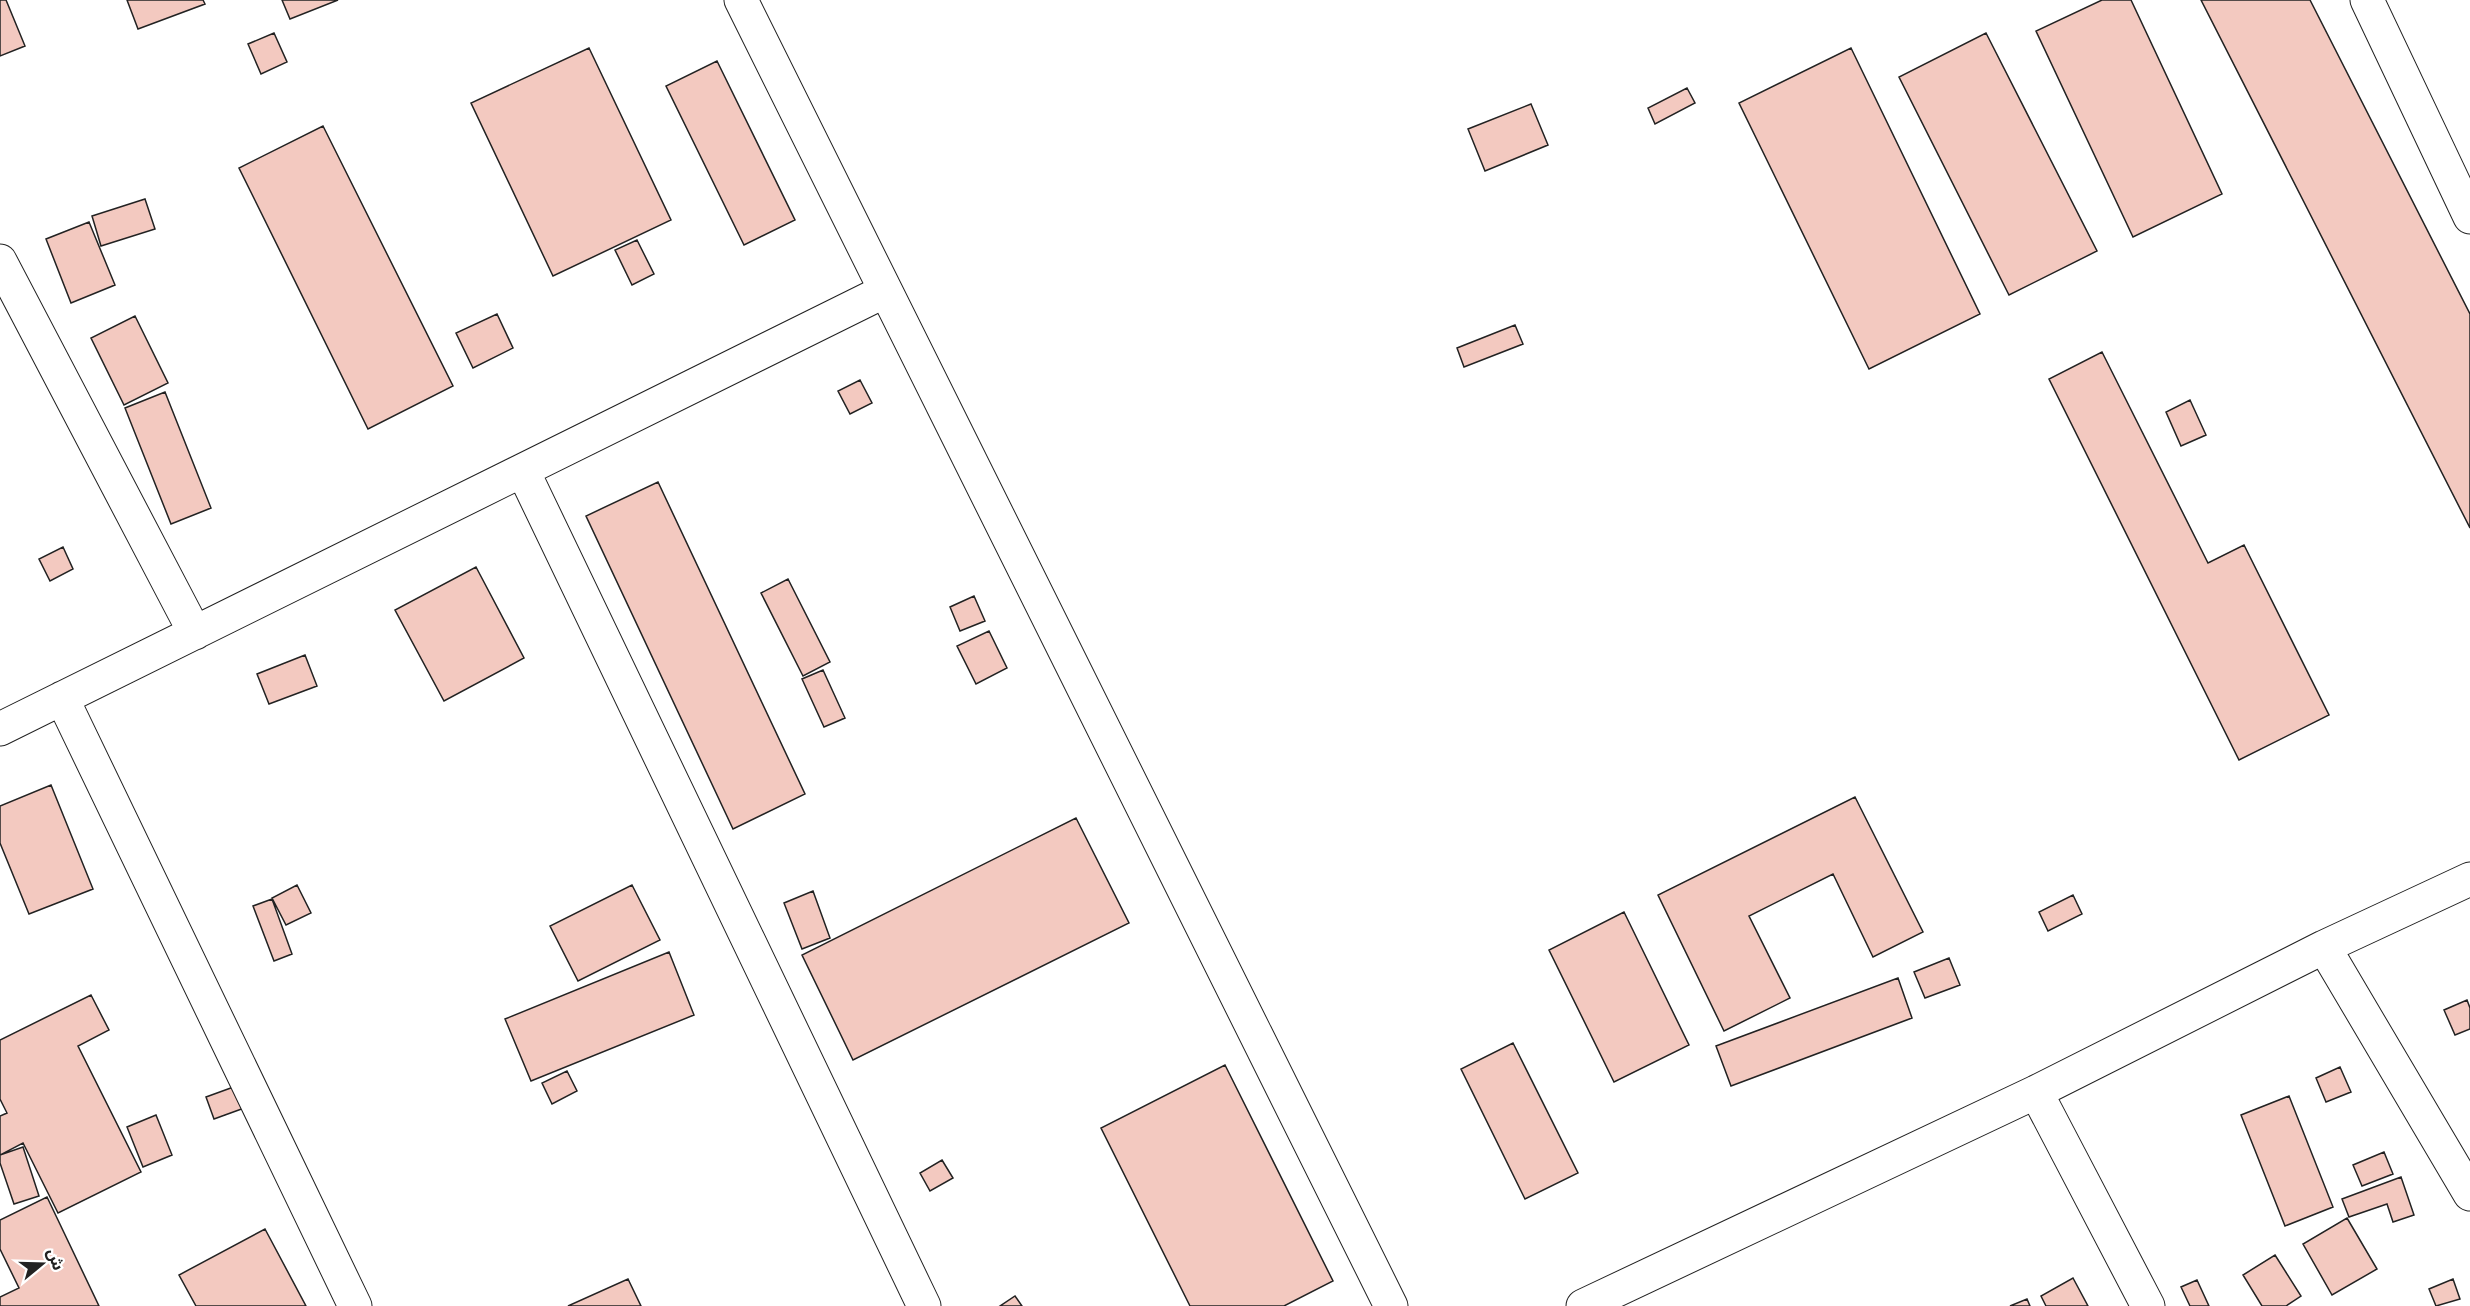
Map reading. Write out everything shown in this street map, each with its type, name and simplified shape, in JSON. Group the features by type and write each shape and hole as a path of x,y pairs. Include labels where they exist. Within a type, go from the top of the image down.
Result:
{"street":[{"path":"741,0 1390,1306"},
{"path":"2367,0 2470,217"},
{"path":"0,261 195,633"},
{"path":"0,729 885,291"},
{"path":"523,471 924,1306"},
{"path":"62,698 355,1306"},
{"path":"1583,1306 2036,1092 2324,947 2470,879"},
{"path":"2324,947 2470,1194"},
{"path":"2036,1092 2148,1306"}],"building":[{"path":"0,0 6,0 25,46 0,56"},
{"path":"127,0 203,0 205,4 138,29"},
{"path":"282,0 338,0 290,19"},
{"path":"2102,0 2131,0 2222,194 2133,237 2036,31"},
{"path":"2201,0 2310,0 2470,314 2470,528"},
{"path":"274,33 287,62 261,74 248,44"},
{"path":"1986,33 2097,251 2009,295 1899,77"},
{"path":"589,48 671,220 553,276 471,103"},
{"path":"1851,48 1980,314 1869,369 1739,103"},
{"path":"717,61 795,220 744,245 666,86"},
{"path":"1687,88 1695,103 1655,124 1648,108"},
{"path":"1531,104 1548,145 1485,171 1468,129"},
{"path":"323,126 453,386 368,429 239,168"},
{"path":"145,199 155,229 101,246 92,216"},
{"path":"89,222 115,285 71,303 46,239"},
{"path":"637,240 654,274 632,285 615,250"},
{"path":"497,314 513,348 473,368 456,333"},
{"path":"135,316 168,383 124,405 91,338"},
{"path":"1515,325 1523,344 1464,367 1457,348"},
{"path":"2102,352 2208,563 2244,545 2329,715 2239,760 2049,379"},
{"path":"860,380 872,403 850,414 838,391"},
{"path":"165,392 211,508 171,524 125,408"},
{"path":"2190,400 2206,435 2181,446 2166,412"},
{"path":"658,482 805,794 733,829 586,516"},
{"path":"63,547 73,569 50,581 39,559"},
{"path":"476,567 524,658 444,701 395,610"},
{"path":"788,579 830,662 803,676 761,593"},
{"path":"974,596 985,621 960,631 950,607"},
{"path":"989,631 1007,668 976,684 957,646"},
{"path":"305,655 317,686 269,704 257,674"},
{"path":"823,670 845,718 824,727 802,679"},
{"path":"51,785 93,889 29,914 0,843 0,806"},
{"path":"1855,797 1923,932 1873,957 1833,874 1749,916 1790,998 1724,1031 1658,895"},
{"path":"1076,818 1129,923 853,1060 802,955"},
{"path":"297,885 311,913 286,925 272,898"},
{"path":"632,885 660,940 578,981 550,926"},
{"path":"813,891 830,938 802,949 784,903"},
{"path":"2073,895 2082,914 2048,931 2039,912"},
{"path":"272,899 292,954 274,961 253,906"},
{"path":"1624,912 1689,1045 1614,1082 1549,950"},
{"path":"669,952 694,1015 531,1081 505,1019"},
{"path":"1949,958 1960,985 1925,998 1914,972"},
{"path":"1898,978 1912,1018 1731,1086 1716,1046"},
{"path":"91,995 109,1030 78,1046 141,1172 58,1213 23,1143 0,1155 0,1116 7,1113 0,1099 0,1040"},
{"path":"2467,1000 2470,1008 2470,1029 2455,1035 2444,1010"},
{"path":"1513,1043 1578,1173 1525,1199 1461,1069"},
{"path":"1225,1065 1333,1281 1284,1306 1190,1306 1101,1128"},
{"path":"2340,1067 2351,1092 2326,1102 2316,1078"},
{"path":"567,1071 577,1091 552,1104 542,1083"},
{"path":"239,1085 247,1107 214,1119 206,1097"},
{"path":"2289,1096 2333,1207 2285,1226 2241,1115"},
{"path":"156,1115 172,1155 143,1167 127,1127"},
{"path":"23,1147 39,1196 14,1204 0,1163 0,1155"},
{"path":"2384,1152 2393,1174 2362,1186 2353,1165"},
{"path":"942,1160 953,1178 930,1191 920,1173"},
{"path":"2401,1177 2414,1215 2393,1222 2387,1204 2349,1217 2342,1199"},
{"path":"47,1197 99,1306 0,1306 0,1297 19,1288 0,1249 0,1220"},
{"path":"2347,1218 2377,1269 2332,1295 2303,1244"},
{"path":"265,1229 306,1306 196,1306 179,1275"},
{"path":"2275,1255 2301,1296 2286,1306 2262,1306 2243,1275"},
{"path":"2073,1278 2088,1306 2046,1306 2041,1296"},
{"path":"628,1279 641,1306 568,1306"},
{"path":"2453,1279 2460,1299 2436,1306 2429,1289"},
{"path":"2197,1280 2209,1306 2190,1306 2181,1287"},
{"path":"1015,1296 1022,1306 1000,1306"},
{"path":"2027,1299 2030,1306 2010,1306"}]}
